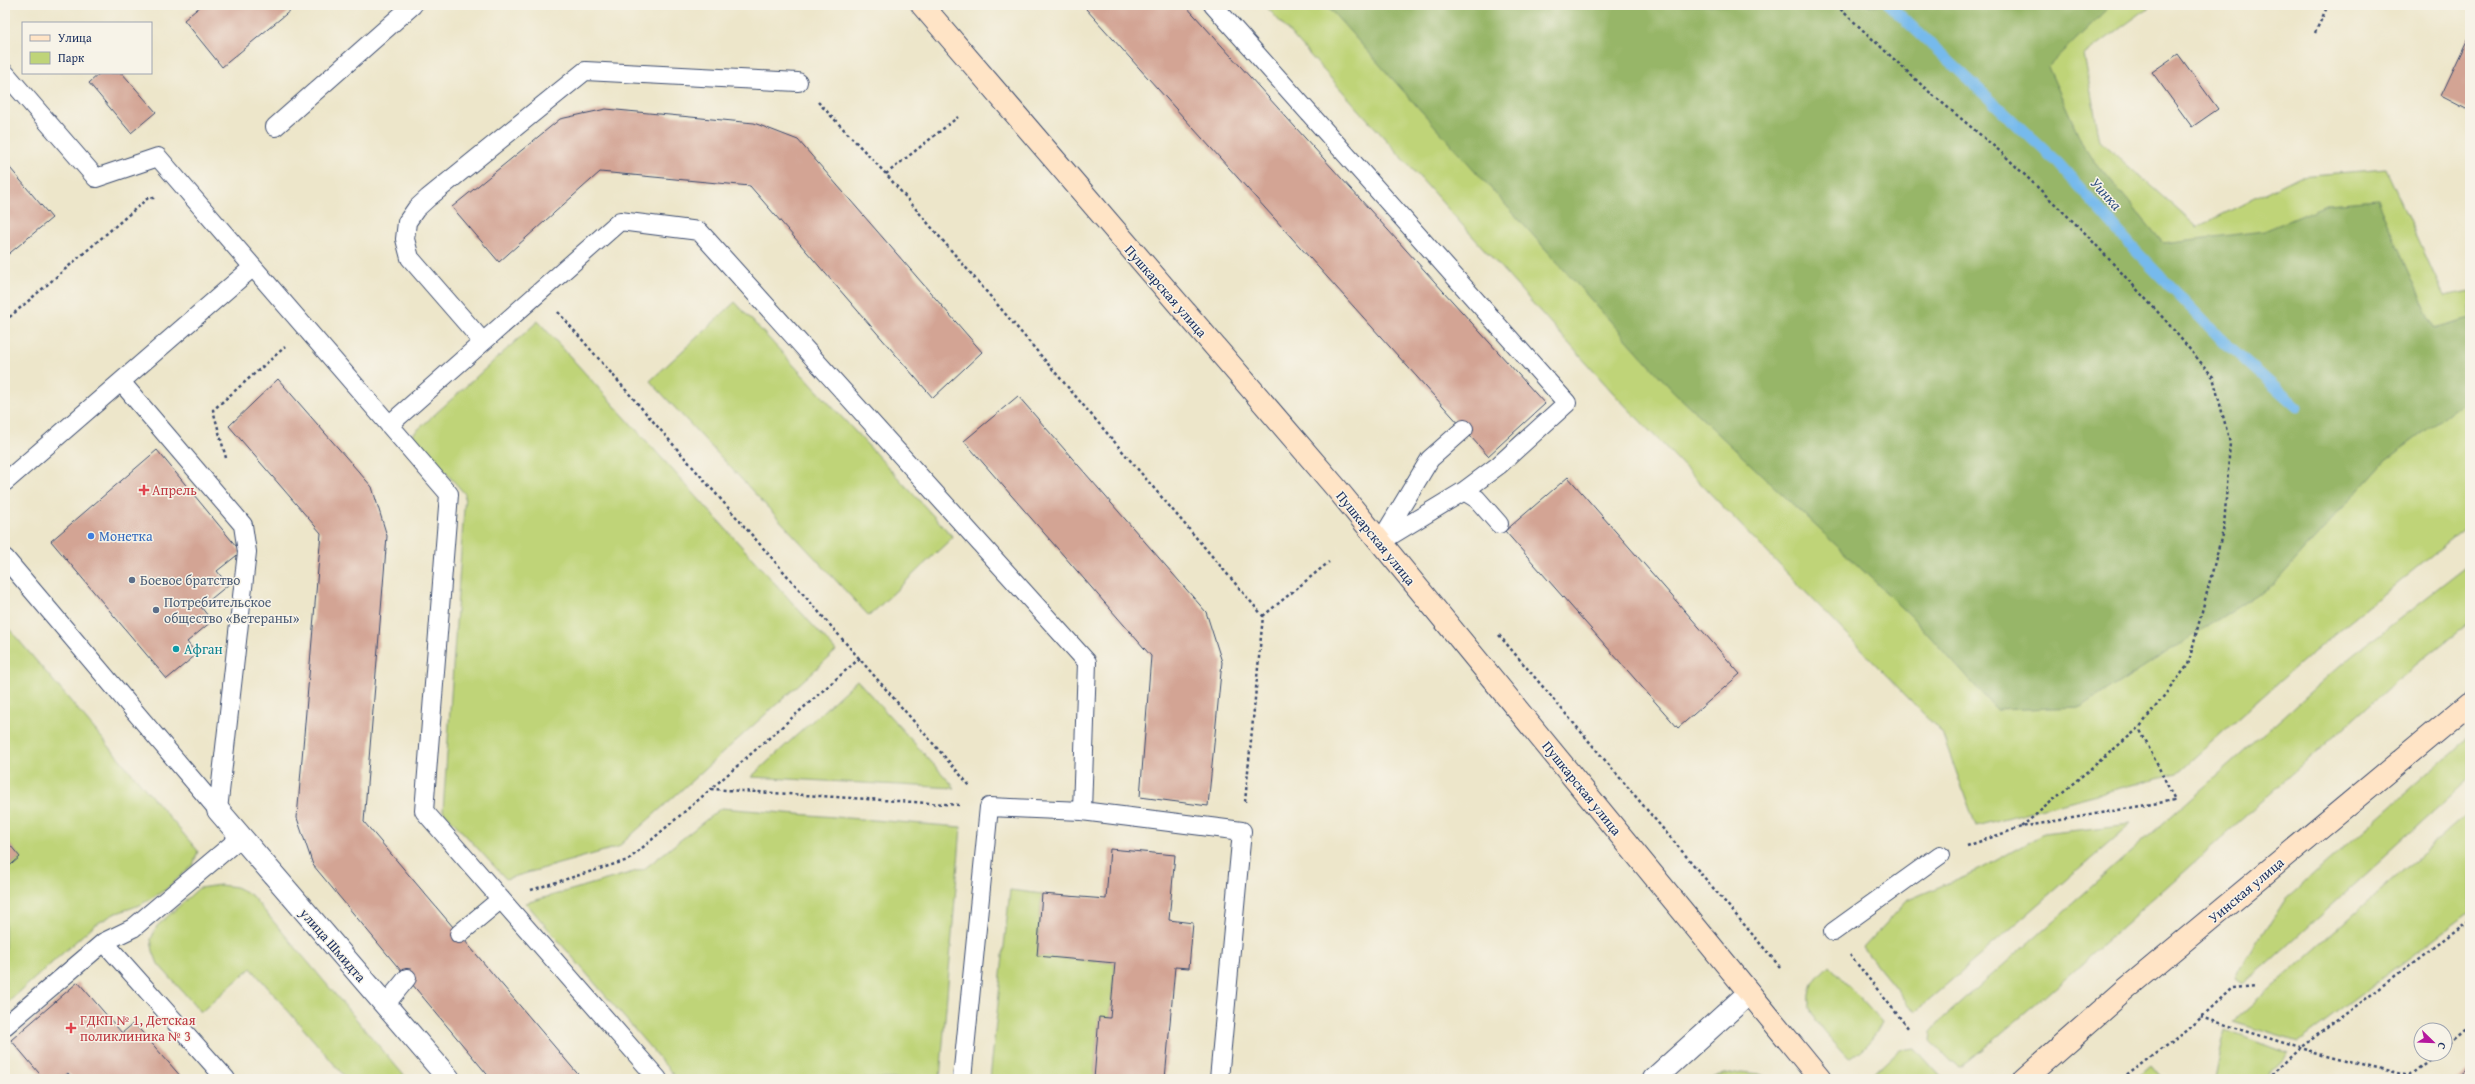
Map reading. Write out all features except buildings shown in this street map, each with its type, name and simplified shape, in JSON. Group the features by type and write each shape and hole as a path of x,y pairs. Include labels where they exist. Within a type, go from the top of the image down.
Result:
{"street":[{"name":"Пушкарская улица","path":"922,5 1380,542 1820,1079"},
{"name":"Уинская улица","path":"2024,1079 2125,990 2470,703"},
{"name":"улица Шмидта","path":"218,810 449,1079"},
{"path":"1654,1079 1750,993"}],"lane":[{"path":"275,127 413,5"},
{"path":"1213,5 1567,403 1499,465 1464,491 1380,542"},
{"path":"483,342 410,258 405,239 407,222 416,209 428,198 585,71 798,82"},
{"path":"5,73 96,178 158,157 252,268 449,494 424,811 658,1079"},
{"path":"389,425 539,290 620,221 699,232 1087,662 1082,811"},
{"path":"5,482 252,268"},
{"path":"122,382 243,525 246,552 218,810"},
{"path":"1380,542 1430,459 1464,429"},
{"path":"1464,491 1477,499 1499,524"},
{"path":"5,558 218,810"},
{"path":"962,1079 989,807 1082,811 1242,831 1219,1079"},
{"path":"5,1026 104,942 133,928 241,837"},
{"path":"1833,932 1940,855"},
{"path":"459,934 501,899"},
{"path":"104,942 226,1079"},
{"path":"385,1005 407,978"}],"path":[{"path":"1836,5 1927,90 2002,154 2084,232 2212,376 2230,443 2224,527 2188,665 2138,728 2021,827"},
{"path":"2315,33 2328,5"},
{"path":"798,82 886,174 1263,616"},
{"path":"886,174 958,116"},
{"path":"5,321 148,198 193,197"},
{"path":"539,290 989,807"},
{"path":"227,463 213,410 305,329"},
{"path":"1242,831 1263,616 1329,562"},
{"path":"1494,629 1780,967"},
{"path":"501,899 628,860 860,658"},
{"path":"1940,855 2021,827 2175,800 2138,728"},
{"path":"711,789 989,807"},
{"path":"2267,1079 2300,1048 2470,921"},
{"path":"1833,932 1910,1029"},
{"path":"2122,1079 2188,1030 2232,988 2256,986"},
{"path":"2200,1017 2300,1048 2409,1076 2426,1062"},
{"path":"2453,1040 2470,1026"}],"green space":[{"path":"1265,5 2152,5 2084,55 2100,141 2197,227 2300,176 2386,169 2444,296 2470,291 2470,524 2309,655 2177,773 1976,826 1942,733 1615,395"},
{"path":"1326,5 2111,5 2048,67 2085,149 2163,243 2264,231 2328,204 2377,200 2434,328 2470,318 2470,397 2383,463 2275,583 2081,707 1997,710 1911,616 1673,391"},
{"path":"735,302 953,537 869,616 650,381"},
{"path":"538,321 836,651 618,847 506,879 443,811 465,494 412,435"},
{"path":"2470,564 2470,622 2397,680 2035,1005 1961,1067 1950,1062 1930,1041 1931,1031 1940,1021 2354,654"},
{"path":"5,624 198,851 193,865 165,890 140,905 114,914 93,926 5,1005 5,870 20,857 5,839"},
{"path":"857,680 955,788 751,777"},
{"path":"2470,736 2470,778 2268,963 2243,984 2236,979 2240,969 2285,900"},
{"path":"721,808 961,827 940,1079 677,1079 526,903 644,869"},
{"path":"2470,811 2470,912 2298,1042 2233,1022"},
{"path":"2131,824 1915,1012 1863,948 1908,900 1981,869 2043,834"},
{"path":"220,885 236,887 251,895 407,1079 347,1079 251,968 201,1012 158,964 153,951 151,939 157,926 199,888"},
{"path":"1010,890 1042,894 1037,956 1115,963 1110,1018 1099,1018 1094,1079 990,1079"},
{"path":"1829,965 1882,1022 1868,1043 1849,1059 1819,1025 1810,1006 1810,995 1814,981"},
{"path":"2225,1030 2289,1054 2263,1079 2215,1079"},
{"path":"1915,1048 1942,1078 1874,1079 1870,1077 1899,1050"},
{"path":"2152,1066 2163,1079 2137,1079"},
{"path":"1741,1072 1759,1074 1774,1079 1704,1079"}],"waterway":[{"name":"Уинка","path":"1889,5 2058,163 2133,248 2220,338 2297,407"}],"place":[{"name":"Апрель","path":"144,490"},
{"name":"Монетка","path":"91,536"},
{"name":"Боевое братство","path":"132,580"},
{"name":"Потребительское общество «Ветераны»","path":"156,610"},
{"name":"Афган","path":"176,649"},
{"name":"ГДКП № 1, Детская поликлиника № 3","path":"71,1028"}]}
